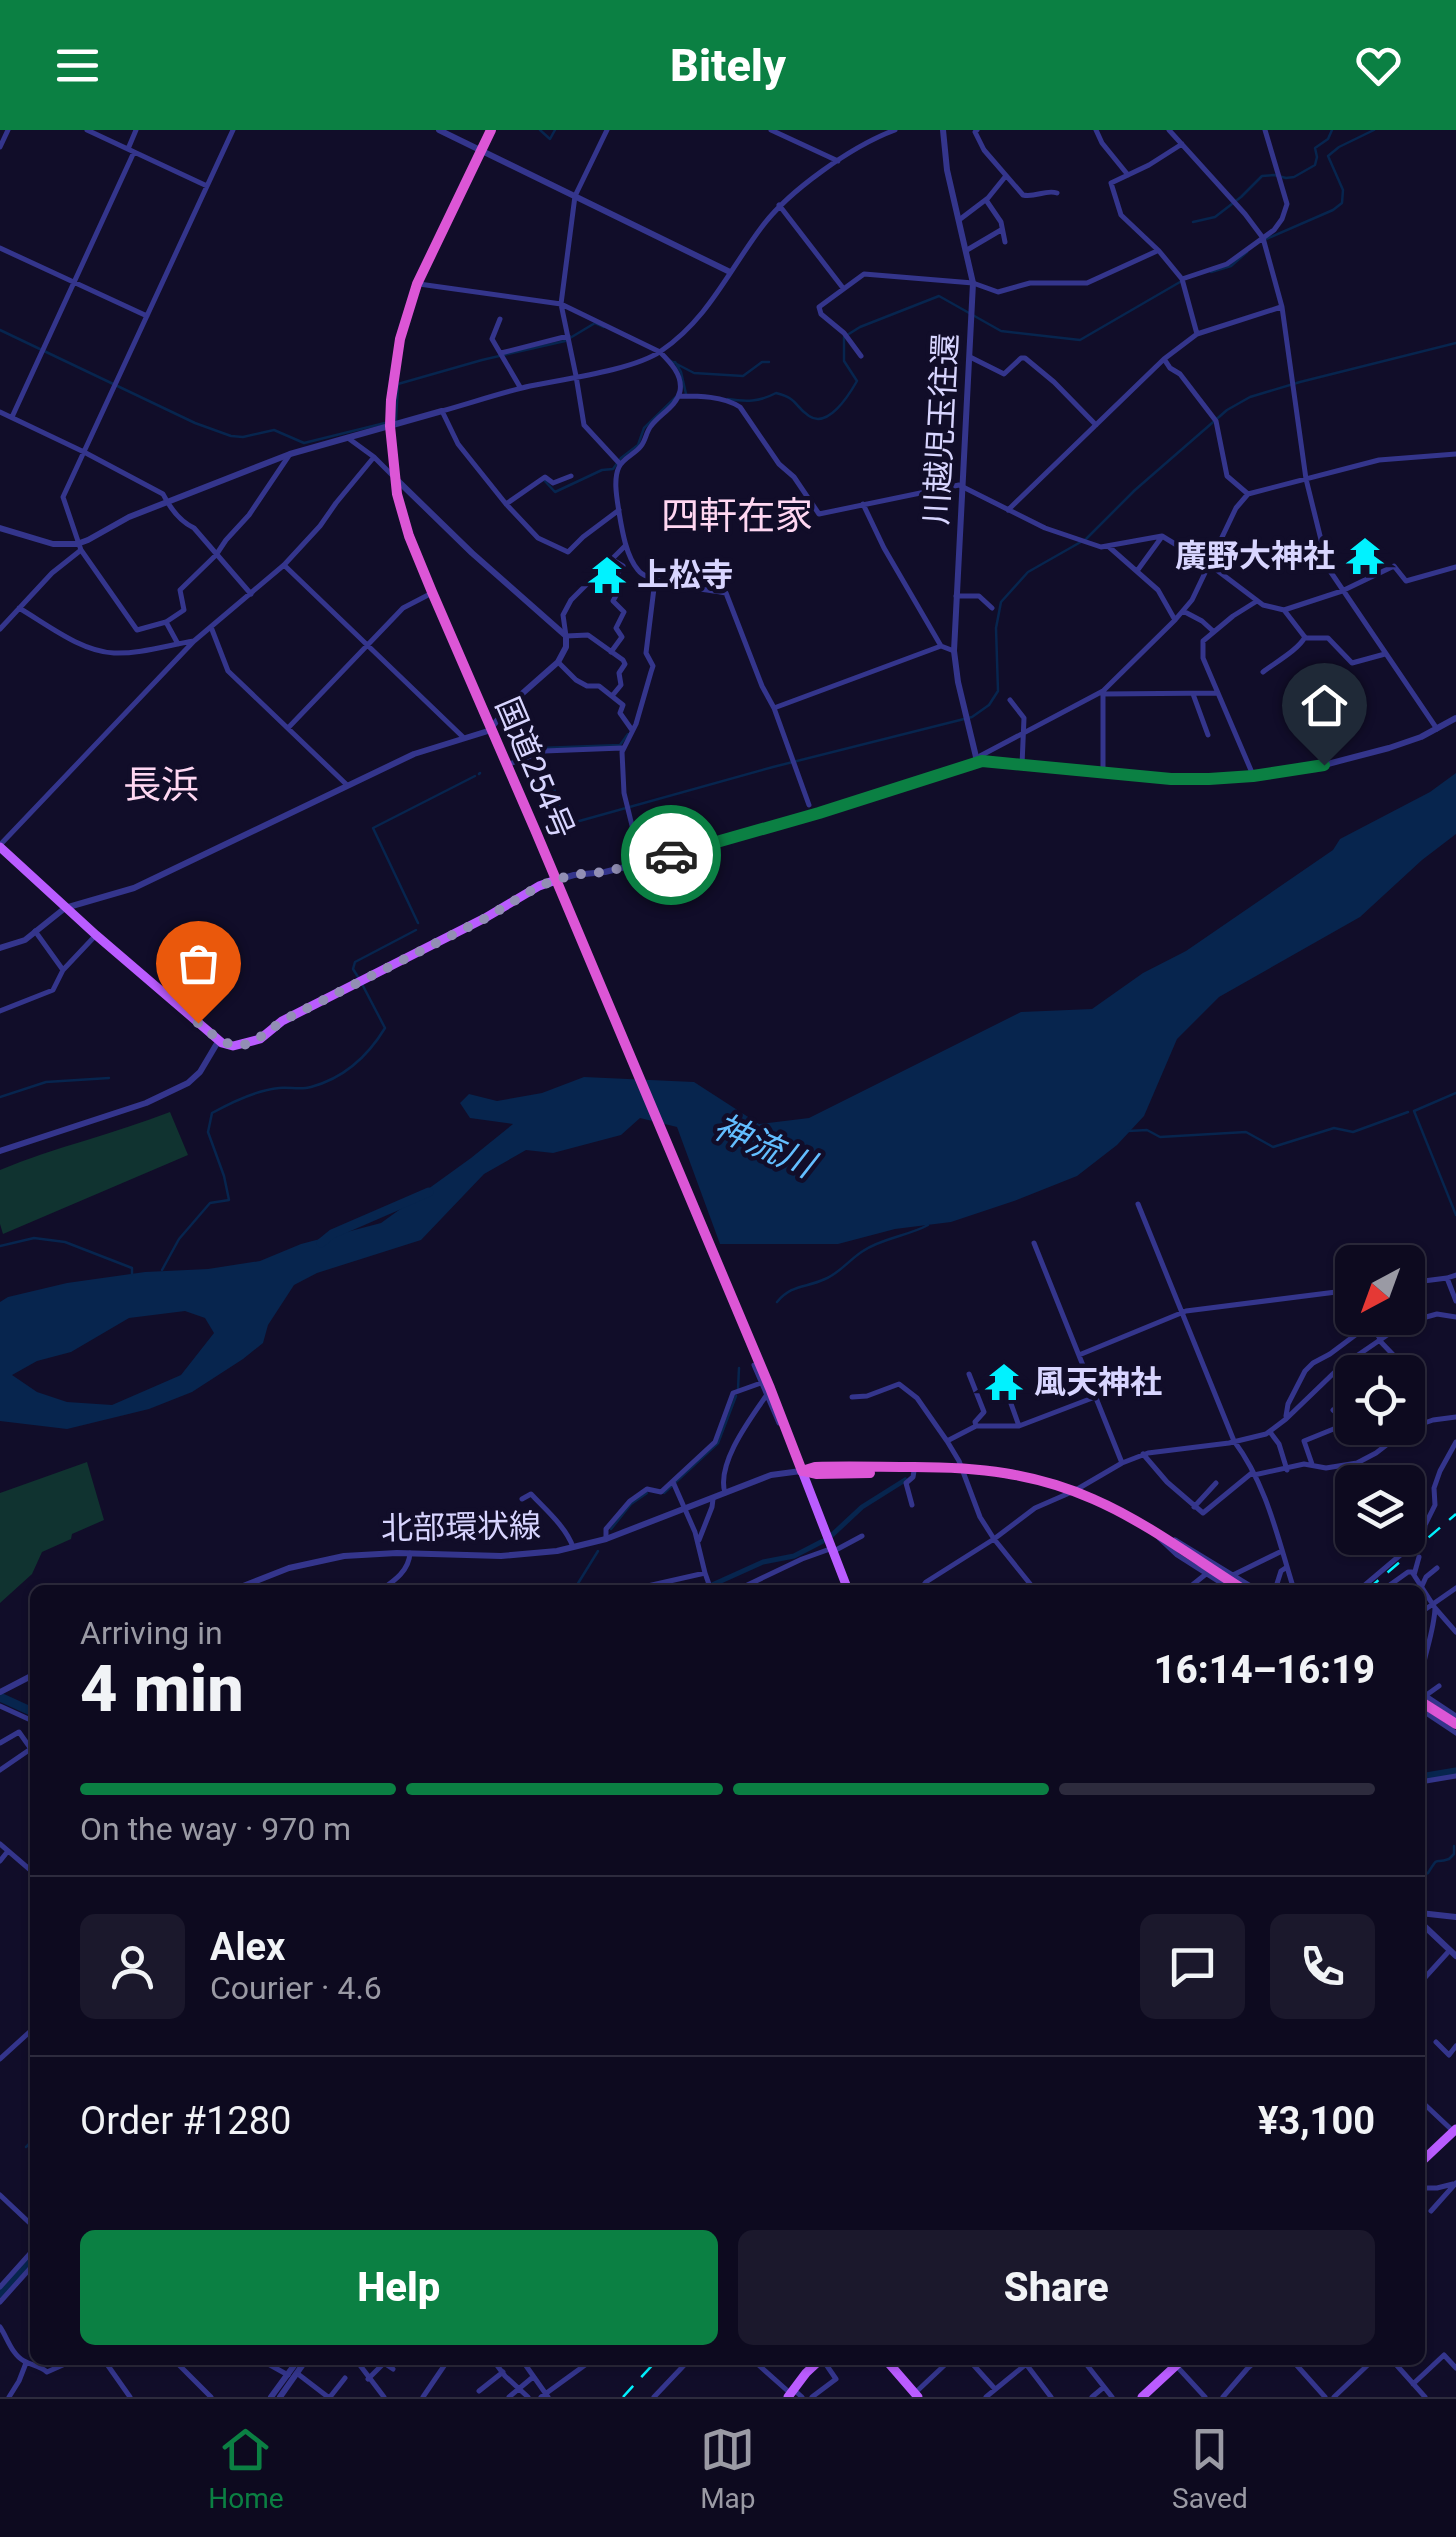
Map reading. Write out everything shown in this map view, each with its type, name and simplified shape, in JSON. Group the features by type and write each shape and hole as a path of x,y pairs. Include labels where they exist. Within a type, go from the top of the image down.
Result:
{"highway":[{"name":"国道254号","path":"491,130 416,284 396,355 390,426 395,478 409,536 802,1471"},
{"path":"802,1471 842,1466 961,1467 1025,1476 1097,1500 1236,1585"},
{"path":"802,1471 914,1472 961,1467"},
{"path":"1425,1702 1456,1724"}],"main road":[{"path":"0,846 96,936 219,1040 233,1046 260,1039 282,1021 486,918 539,886 557,884"},
{"path":"802,1471 846,1585"},
{"path":"1425,2159 1455,2132"},
{"path":"793,2394 818,2365"},
{"path":"890,2365 916,2395"},
{"path":"1142,2397 1174,2365"}],"street":[{"path":"0,147 8,130"},
{"path":"87,130 207,186"},
{"path":"12,417 131,151 136,130"},
{"path":"233,130 64,497 79,547 137,630 166,622 184,610 180,590 249,516 290,454"},
{"path":"439,130 730,272"},
{"path":"608,130 575,196 561,304 584,425 620,464"},
{"path":"771,130 838,161"},
{"path":"0,629 79,547 129,517 290,454 521,388 637,362 660,352 704,313 779,206 838,161 895,130"},
{"name":"川越児玉往還","path":"944,130 947,170 972,283 954,652 978,762"},
{"path":"1096,130 1128,174"},
{"path":"1169,130 1263,238 1282,307 1306,479 1328,568 1437,729"},
{"path":"976,131 984,150 1027,196 1057,193"},
{"path":"1182,279 1228,264 1274,230 1282,219 1287,204 1268,131"},
{"path":"1182,144 1111,182 1120,214 1182,279 1197,334"},
{"path":"958,220 986,199 1005,176"},
{"path":"986,199 1001,222 1005,242"},
{"path":"779,206 844,288"},
{"path":"967,250 1001,230"},
{"path":"0,248 147,316"},
{"path":"860,356 819,307 864,274 972,283 998,292 1030,283 1087,283 1157,251"},
{"path":"416,284 561,304 660,352 673,365 681,384 679,396 648,429 639,449 620,464 616,477 626,545 638,570 655,580 726,592 809,805"},
{"path":"1008,510 1164,359 1197,334 1282,307"},
{"path":"500,319 492,338 521,388"},
{"path":"501,353 568,336"},
{"path":"970,357 1004,374 1025,358 1096,425"},
{"path":"1164,359 1216,421 1227,476 1248,494"},
{"path":"679,396 704,396 734,402 740,407 819,514 964,486 1045,528 1101,547 1162,536 1263,605 1284,610 1342,591 1394,566 1406,582 1456,567"},
{"path":"442,411 458,444 538,538 568,552 619,510"},
{"path":"0,412 163,494 184,524 194,528 251,594"},
{"path":"346,437 374,457 472,553 566,636 588,635 624,660 619,673 621,685 612,696"},
{"path":"978,762 980,756 1103,692 1192,600 1236,508 1248,494 1379,460 1456,454"},
{"path":"0,846 194,641 284,566 374,457"},
{"path":"506,504 547,477 552,483 571,476"},
{"path":"862,504 941,646 954,652"},
{"path":"0,528 53,544 79,547"},
{"path":"1136,571 1162,536"},
{"path":"0,948 24,940 65,908 134,888 414,754 491,728 516,699 558,662 566,647 566,608 626,545"},
{"path":"1107,545 1158,590 1175,620"},
{"path":"610,559 623,566 611,582 619,590 613,601 624,612 616,628 622,637 611,652"},
{"path":"284,566 464,738"},
{"path":"639,854 624,792 622,748 632,730 652,666 646,653 655,580"},
{"path":"288,728 403,608 432,592"},
{"path":"956,596 979,596 992,608"},
{"path":"1253,776 1202,658 1203,641 1257,601"},
{"path":"20,608 78,643 112,653 194,641"},
{"path":"1284,610 1305,637 1328,638 1352,663 1385,654"},
{"path":"1183,611 1214,632"},
{"path":"166,622 178,644"},
{"path":"211,627 228,672 348,786"},
{"path":"1263,672 1304,642 1305,637"},
{"path":"774,708 941,646"},
{"path":"558,662 576,680 587,686 599,686 623,705 620,713 632,730"},
{"path":"1103,692 1217,693"},
{"path":"1103,692 1103,772"},
{"path":"1193,694 1208,735"},
{"path":"1010,700 1024,718 1022,765"},
{"path":"557,884 571,875 605,872 673,855 978,762 1171,779 1253,776 1346,760 1407,742 1456,718"},
{"path":"512,763 544,751 622,748"},
{"path":"36,931 62,970"},
{"path":"0,1010 53,990 62,970 96,936"},
{"path":"0,1151 146,1103 188,1083 200,1072 219,1040"},
{"path":"1138,1204 1234,1442 1268,1506 1292,1585"},
{"path":"1034,1244 1122,1463"},
{"path":"1425,1281 1456,1275"},
{"path":"1448,1278 1456,1301"},
{"path":"1078,1355 1182,1313 1335,1292"},
{"path":"1425,1317 1456,1317"},
{"path":"1286,1419 1288,1404 1305,1372 1356,1335"},
{"path":"1376,1335 1394,1355"},
{"path":"1358,1355 1388,1335"},
{"path":"755,1360 766,1396 783,1432 790,1436"},
{"path":"924,1585 1034,1508 1074,1491 1122,1463 1144,1454 1234,1442 1270,1431 1335,1372"},
{"path":"969,1374 984,1412 976,1426"},
{"path":"606,1540 606,1530 630,1501 647,1490 661,1492 714,1442 733,1393 761,1383"},
{"path":"852,1397 900,1384 916,1398 961,1467 980,1517 1031,1585"},
{"path":"725,1493 723,1479 730,1455 766,1396"},
{"path":"946,1441 976,1426 1019,1426 1095,1397"},
{"path":"1009,1398 1019,1426"},
{"path":"1425,1422 1456,1416"},
{"path":"1312,1464 1304,1441 1335,1427"},
{"path":"1270,1431 1279,1444 1287,1470"},
{"path":"1365,1585 1424,1535 1435,1505 1434,1488 1440,1470 1456,1442"},
{"path":"1144,1454 1167,1482 1203,1513 1254,1474 1312,1464 1326,1468 1357,1463 1386,1445"},
{"name":"北部環状線","path":"244,1585 333,1557 410,1553 529,1555 573,1547 606,1540 771,1475 802,1471"},
{"path":"912,1505 906,1484 914,1472"},
{"path":"673,1482 686,1508 710,1585"},
{"path":"1194,1507 1216,1483"},
{"path":"522,1499 530,1494 558,1523 573,1547"},
{"path":"698,1543 713,1498"},
{"path":"1153,1532 1176,1555 1224,1585"},
{"path":"1153,1532 1178,1541 1250,1585"},
{"path":"747,1585 862,1536"},
{"path":"1233,1575 1282,1551"},
{"path":"387,1585 401,1574 410,1553"},
{"path":"1414,1575 1419,1557"},
{"path":"1277,1585 1281,1571 1287,1567"},
{"path":"1422,1585 1437,1568"},
{"path":"1391,1585 1408,1572 1419,1585"},
{"path":"652,1585 705,1573"},
{"path":"1192,1585 1206,1574"},
{"path":"254,1581 255,1585"},
{"path":"1425,1610 1456,1588"},
{"path":"1425,1594 1456,1632"},
{"path":"1425,1659 1434,1624 1434,1606"},
{"path":"3,1690 30,1676"},
{"path":"1425,1696 1439,1686"},
{"path":"1425,1701 1453,1714 1456,1704"},
{"path":"1425,1703 1456,1732"},
{"path":"0,1706 30,1720"},
{"path":"0,1742 19,1732 30,1745"},
{"path":"0,1770 30,1750"},
{"path":"1425,1781 1456,1776"},
{"path":"0,1844 30,1870"},
{"path":"0,1861 8,1852"},
{"path":"1425,1914 1456,1917"},
{"path":"1425,1927 1453,1953 1425,1978"},
{"path":"0,2059 30,2031"},
{"path":"1436,2042 1449,2055 1456,2046"},
{"path":"1425,2105 1455,2132"},
{"path":"1425,2188 1456,2183 1431,2211"},
{"path":"0,2195 30,2223"},
{"path":"0,2287 30,2254"},
{"path":"0,2302 30,2269"},
{"path":"0,2326 15,2353 30,2363"},
{"path":"1413,2384 1444,2356 1456,2368"},
{"path":"9,2397 26,2363"},
{"path":"39,2365 47,2372 63,2365"},
{"path":"108,2365 130,2397"},
{"path":"179,2365 212,2397"},
{"path":"272,2365 329,2397 345,2378"},
{"path":"280,2397 296,2365"},
{"path":"271,2397 301,2365"},
{"path":"359,2365 384,2397"},
{"path":"368,2378 382,2365"},
{"path":"389,2365 394,2369"},
{"path":"423,2397 445,2365"},
{"path":"497,2365 528,2397"},
{"path":"525,2365 545,2396 585,2365"},
{"path":"654,2397 684,2365"},
{"path":"759,2365 793,2394"},
{"path":"812,2397 836,2379 826,2365"},
{"path":"916,2395 945,2365"},
{"path":"973,2365 995,2389"},
{"path":"986,2397 1021,2365"},
{"path":"1026,2365 1051,2397"},
{"path":"1088,2365 1112,2397"},
{"path":"1179,2365 1205,2397"},
{"path":"1223,2397 1251,2365"},
{"path":"1296,2365 1325,2397"},
{"path":"1334,2397 1368,2365"},
{"path":"1396,2365 1426,2397"},
{"path":"479,2391 503,2372"},
{"path":"508,2397 532,2376"},
{"path":"1092,2397 1104,2387"}],"green space":[{"path":"170,1112 188,1155 3,1234 0,1170"},
{"path":"87,1462 104,1520 42,1552 32,1574 0,1603 0,1493"}],"water":[{"path":"1456,773 1456,834 1360,917 1219,997 1177,1039 1144,1116 1117,1145 1077,1176 951,1222 895,1229 838,1244 720,1244 677,1127 640,1118 621,1135 553,1153 526,1150 484,1174 421,1240 317,1273 294,1285 268,1325 263,1343 192,1392 149,1409 67,1429 0,1421 0,1302 67,1283 260,1261 301,1244 381,1223 513,1124 470,1118 460,1103 469,1094 497,1101 542,1093 584,1077 694,1082 759,1124 809,1118 1021,1012 1092,1009 1143,973 1186,951 1333,850 1340,839 1430,792","holes":["185,1311 205,1318 214,1333 181,1375 112,1405 67,1402 37,1392 12,1375 37,1361 71,1352 129,1318"]}],"waterway":[{"path":"540,130 550,139 555,130"},
{"path":"1193,222 1215,217 1262,176 1294,177 1315,165 1315,148 1328,139 1332,130"},
{"path":"1266,239 1342,203 1343,190 1328,156 1374,130"},
{"path":"1211,272 1231,266 1247,252"},
{"path":"728,399 752,400 776,393 792,400 809,416 823,418 837,409 857,381 844,361 844,337 939,296 1001,331 1080,340 1180,282"},
{"path":"392,421 396,420 398,384 565,341 595,323 604,327"},
{"path":"0,330 195,423 231,436 274,430 304,443 385,423"},
{"path":"544,755 565,825 972,717 989,705 998,691 996,628 1001,602 1028,572 1086,539 1135,490 1227,410 1250,397 1300,382 1456,343"},
{"path":"669,360 694,373 743,376 762,362 769,362"},
{"path":"675,362 686,394"},
{"path":"544,480 555,492 602,470 613,469 638,445 644,428 678,395"},
{"path":"513,758 540,748 620,745 628,734"},
{"path":"418,923 373,828 475,776"},
{"path":"358,977 353,969 355,962 416,930"},
{"path":"162,1270 179,1239 210,1203 229,1200 208,1132 212,1113 262,1091 323,1083 354,1065 385,1028 362,984"},
{"path":"0,1097 46,1082 109,1078"},
{"path":"1456,1093 1414,1111 1456,1215"},
{"path":"1128,1131 1147,1130 1160,1137 1246,1132 1273,1147 1334,1128 1353,1132 1408,1112"},
{"name":"神流川","path":"321,1243 332,1234 429,1192"},
{"path":"777,1302 794,1289 830,1276 870,1247 928,1225"},
{"path":"0,1246 34,1238 65,1242 132,1268 132,1274"},
{"path":"738,1389 739,1368"},
{"path":"664,1493 718,1443 736,1396"},
{"path":"832,1535 862,1507 905,1480"},
{"path":"611,1529 631,1504 647,1493"},
{"path":"712,1585 763,1562 794,1556 823,1541"},
{"path":"577,1585 598,1551"},
{"path":"0,1697 30,1711"},
{"path":"1425,1777 1456,1772"},
{"path":"1425,1874 1436,1862 1449,1859 1454,1846"},
{"path":"26,2147 30,2143"},
{"path":"0,2295 30,2262"}],"railway":[{"path":"1373,1585 1456,1514"},
{"path":"623,2397 652,2365"}],"way so far":[{"path":"198,1023 222,1042 246,1045 282,1021 486,918 539,886 571,875 605,872 671,855"}],"place":[{"name":"廣野大神社","path":"1365,556"},
{"name":"上松寺","path":"607,575"},
{"name":"風天神社","path":"1004,1382"}],"district":[{"name":"四軒在家","path":"737,516"},
{"name":"長浜","path":"161,785"}],"route":[{"path":"671,855 982,761 1171,779 1253,776 1324,765"}]}
